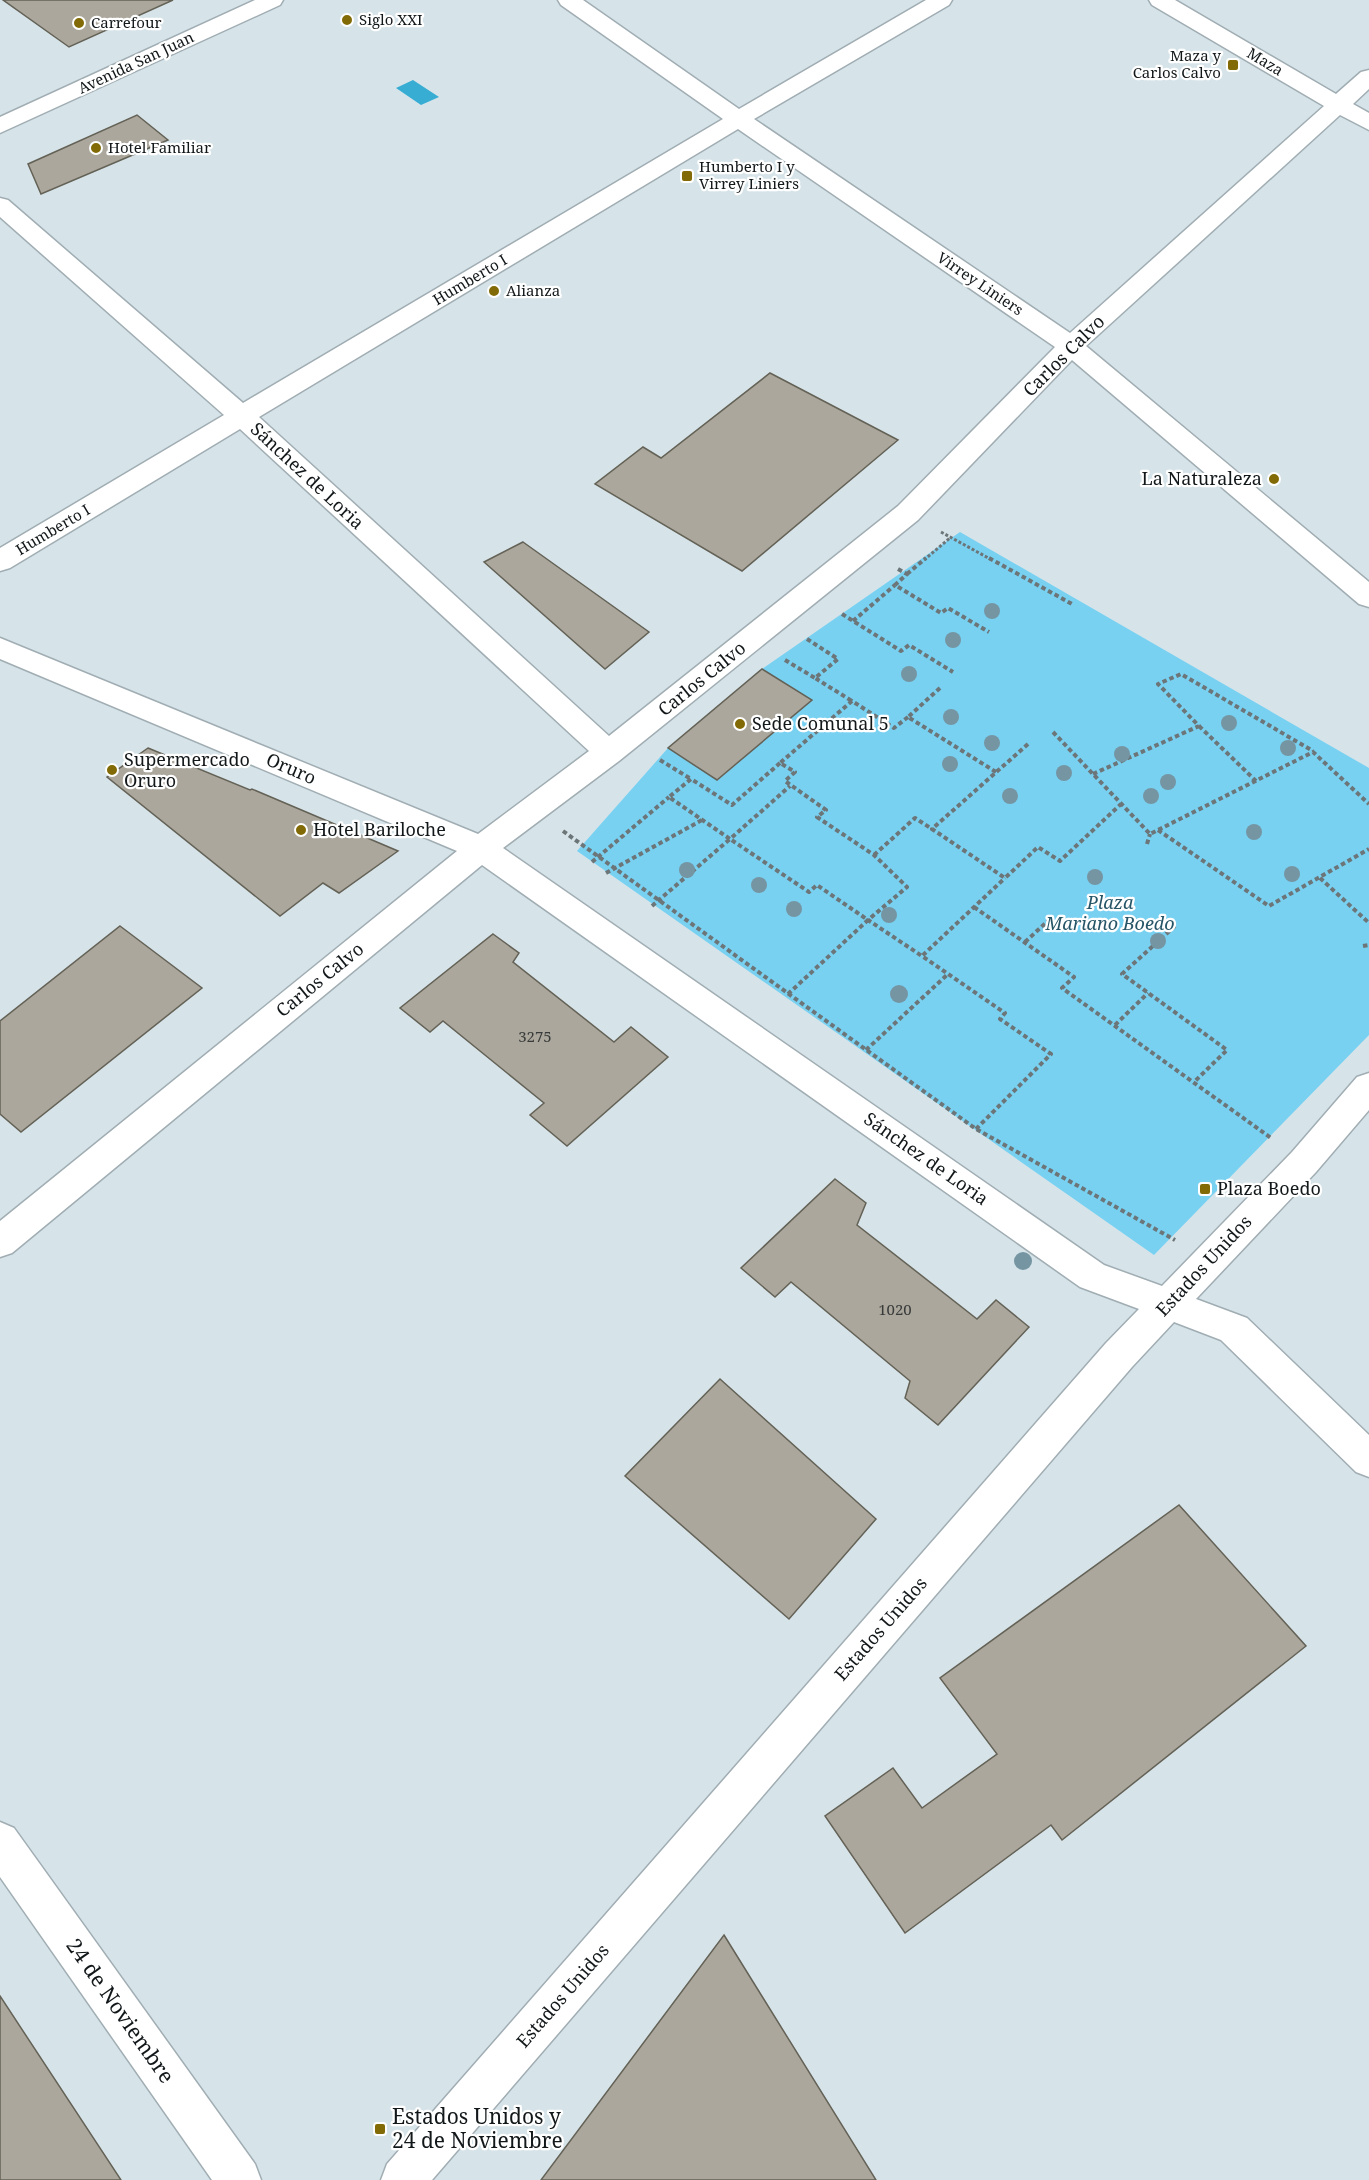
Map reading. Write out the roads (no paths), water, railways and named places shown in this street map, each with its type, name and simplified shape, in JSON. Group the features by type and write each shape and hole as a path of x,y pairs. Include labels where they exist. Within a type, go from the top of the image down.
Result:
{"street":[{"name":"Avenida San Juan","path":"0,126 272,0"},
{"name":"Virrey Liniers","path":"570,0 740,120 1071,346 1369,597"},
{"name":"Humberto I","path":"0,561 625,186 941,0"},
{"name":"Maza","path":"1160,0 1369,123"},
{"name":"Carlos Calvo","path":"0,1242 481,848 609,753 908,513 1071,346 1369,77"},
{"name":"Sánchez de Loria","path":"0,205 243,417 609,753"},
{"name":"Oruro","path":"0,648 481,848"},
{"name":"Sánchez de Loria","path":"481,848 1092,1276 1234,1329 1369,1460"},
{"name":"Estados Unidos","path":"404,2180 1119,1355 1304,1162 1369,1087"},
{"name":"24 de Noviembre","path":"0,1842 239,2180"}],"place":[{"name":"Siglo XXI","path":"347,20"},
{"name":"Carrefour","path":"79,23"},
{"name":"Maza y Carlos Calvo","path":"1233,65"},
{"name":"Hotel Familiar","path":"96,148"},
{"name":"Humberto I y Virrey Liniers","path":"687,176"},
{"name":"Alianza","path":"494,291"},
{"name":"La Naturaleza","path":"1274,479"},
{"name":"Sede Comunal 5","path":"740,724"},
{"name":"Supermercado Oruro","path":"112,770"},
{"name":"Hotel Bariloche","path":"301,830"},
{"name":"Plaza Boedo","path":"1205,1189"},
{"name":"Estados Unidos y 24 de Noviembre","path":"380,2129"}],"park label":[{"name":"Plaza Mariano Boedo","path":"1110,913"}]}
